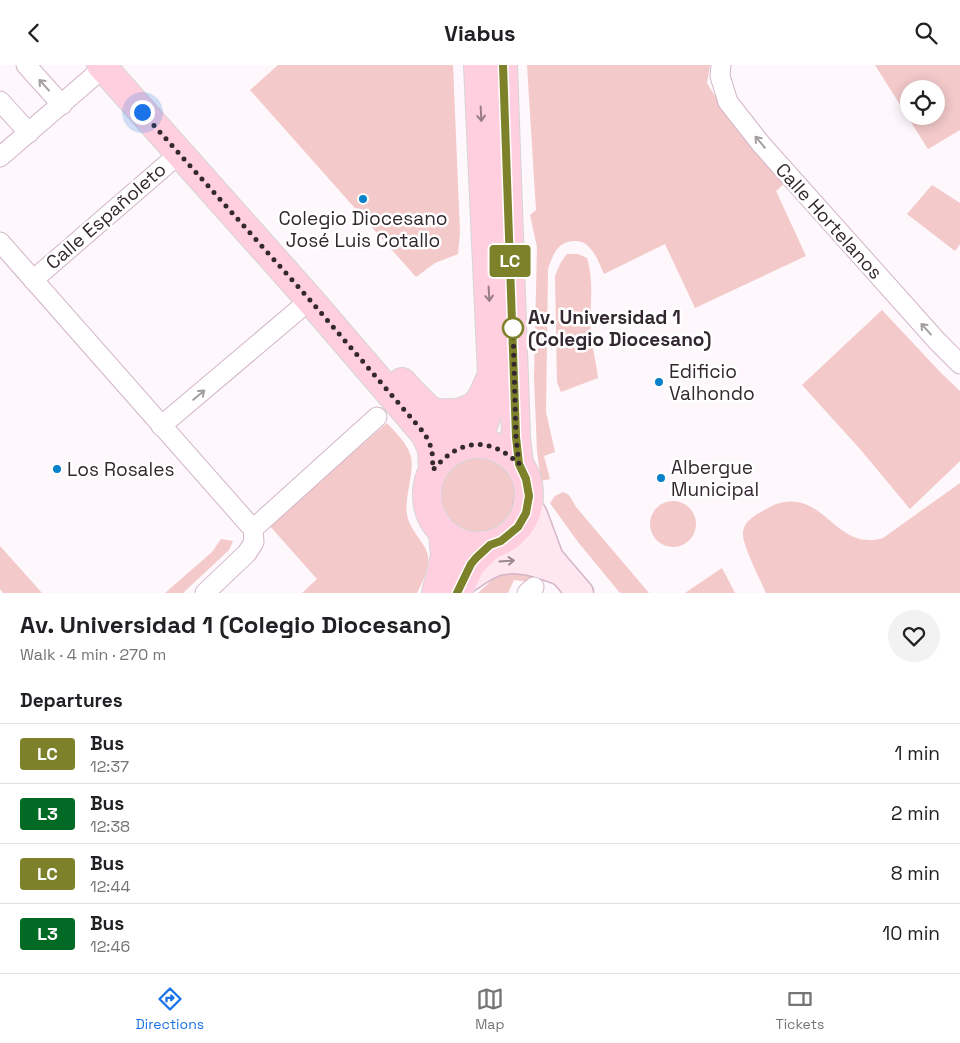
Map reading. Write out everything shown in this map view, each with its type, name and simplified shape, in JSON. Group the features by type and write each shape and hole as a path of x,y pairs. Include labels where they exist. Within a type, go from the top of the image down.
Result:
{"main road":[{"path":"475,444 484,426 493,396 478,65"},
{"path":"449,589 471,564 495,543 518,527 526,513 529,496 526,479 519,464 516,437 503,65"},
{"path":"108,66 412,394 456,432 475,444"},
{"path":"108,66 180,153 425,434 432,449 433,470"},
{"path":"433,412 451,415 475,406 492,373"},
{"path":"495,543 473,547 457,542 443,533 434,522 428,510 426,496 428,483 433,470 444,457 458,448 475,444 491,446 506,453 519,464"},
{"path":"443,533 449,589"}],"street":[{"path":"26,65 62,105"},
{"name":"Calle Hortelanos","path":"721,65 720,76 728,102 756,137 937,341 960,364"},
{"path":"0,157 108,66"},
{"path":"0,101 29,133"},
{"name":"Calle Españoleto","path":"33,280 180,153"},
{"path":"0,242 253,529 254,542 247,553 205,593"},
{"path":"161,426 310,300"},
{"path":"253,529 377,417"},
{"path":"528,504 556,565"},
{"path":"495,543 514,541 524,544 556,565 580,593"},
{"path":"449,589 498,562 513,560 556,565"}],"shaded area":[{"path":"278,65 453,65 460,232 458,254 435,263 416,277 250,90"},
{"path":"527,65 710,65 707,83 713,93 763,161 784,184 776,191 806,256 695,308 665,244 604,274 596,256 586,244 575,241 564,243 560,246 554,254 548,269 546,412 555,452 544,456 550,479 541,481 537,451 534,377 537,247 530,215 536,210"},
{"path":"875,65 960,65 960,130 928,149 913,125 945,125 945,80 900,80 900,105"},
{"path":"932,185 960,203 960,244 955,251 907,214"},
{"path":"567,254 578,254 587,258 591,287 592,338 598,378 561,392 557,382 555,276"},
{"path":"882,310 960,391 960,461 910,509 860,449 802,385"},
{"path":"387,423 406,445 410,454 412,467 407,500 407,515 411,527 425,547 428,556 427,570 417,593 302,593 317,579 269,525"},
{"path":"478,457 493,460 510,474 514,481 517,496 514,511 500,528 493,532 478,535 463,532 446,518 442,511 439,496 442,481 456,464 463,460"},
{"path":"960,483 960,593 766,593 743,537 744,529 751,518 780,503 795,502 808,505 820,512 853,537 867,540 883,538"},
{"path":"563,492 569,495 576,507 649,593 620,593 578,542 550,503 555,496"},
{"path":"673,501 686,505 692,511 696,524 692,537 686,543 673,547 660,543 654,537 650,524 654,511 660,505"},
{"path":"221,539 233,541 229,550 183,593 165,593 212,552"},
{"path":"0,546 42,593 3,593 0,589"},
{"path":"722,568 735,593 685,593"},
{"path":"510,573 533,577 545,585 541,588 531,582 514,580 508,593 478,593 494,578"}],"bus line":[{"name":"LC","path":"457,593 471,564 476,558 490,545 501,541 518,527 526,513 529,496 526,479 519,464 516,437 503,65"}],"place":[{"name":"Colegio Diocesano José Luis Cotallo","path":"363,199"},
{"name":"Av. Universidad 1 (Colegio Diocesano)","path":"513,328"},
{"name":"Edificio Valhondo","path":"659,382"},
{"name":"Los Rosales","path":"57,469"},
{"name":"Albergue Municipal","path":"661,478"}],"route":[{"path":"142,112 310,300 425,434 432,449 433,470 444,457 458,448 475,444 491,446 506,453 519,464 516,437 513,328"}]}
